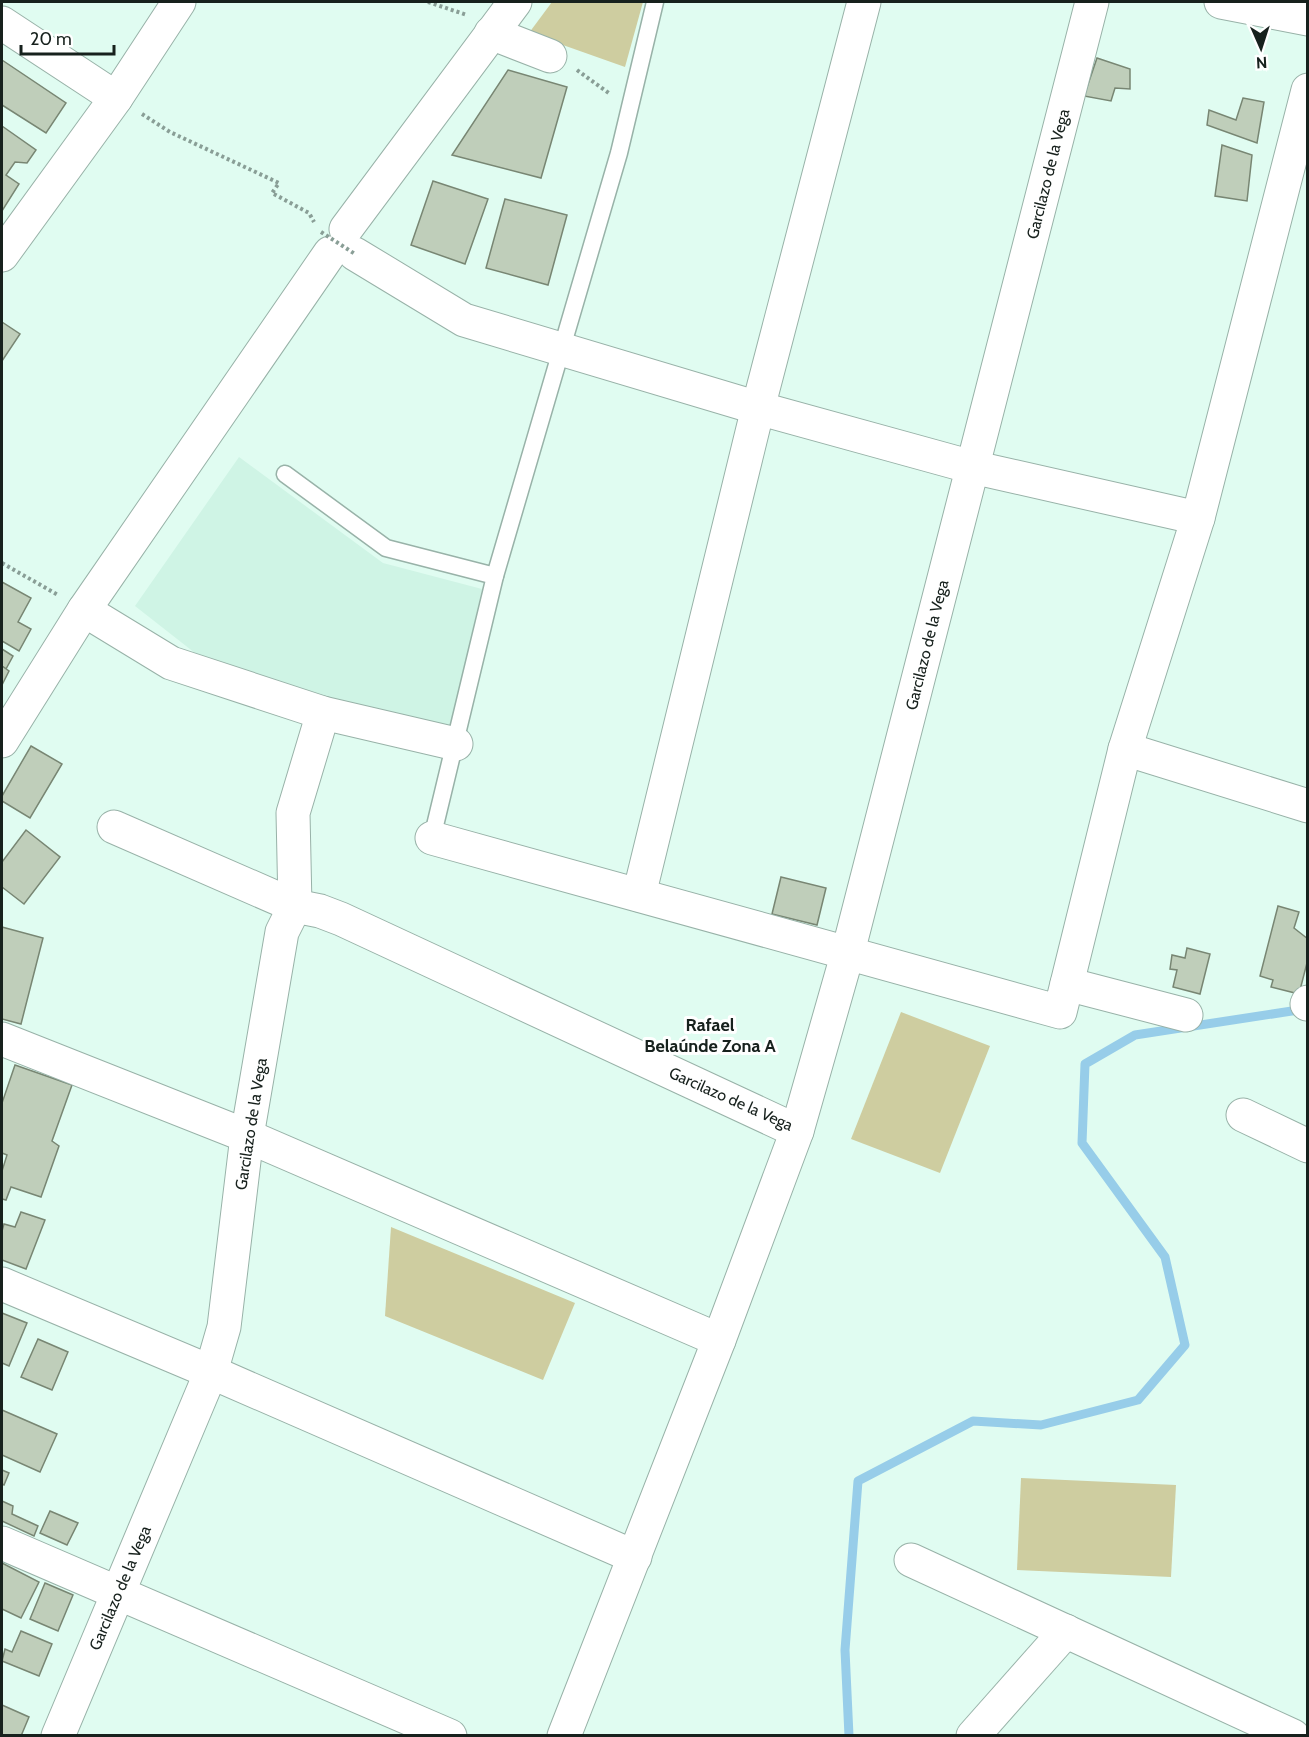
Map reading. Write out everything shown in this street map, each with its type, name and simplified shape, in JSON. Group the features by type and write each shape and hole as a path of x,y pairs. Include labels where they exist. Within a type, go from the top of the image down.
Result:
{"street":[{"path":"2,255 116,98 179,2"},
{"path":"2,741 84,610 338,242 515,2"},
{"path":"639,895 758,408 864,2"},
{"name":"Garcilazo de la Vega","path":"58,1736 210,1372 224,1327 247,1136 282,932 295,906 320,911 341,919 797,1131 848,952 1092,2"},
{"path":"1221,2 1308,19"},
{"path":"2,23 116,98"},
{"path":"491,33 550,56"},
{"path":"432,838 1060,1012 1125,749 1198,518 1308,90"},
{"path":"338,242 464,320 758,408 972,467 1198,518"},
{"path":"84,610 171,663 323,713 456,744"},
{"path":"114,827 295,906 293,813 323,713"},
{"path":"1125,749 1308,806"},
{"path":"1067,984 1185,1015"},
{"path":"2,1039 247,1136 719,1340"},
{"path":"1243,1115 1308,1146"},
{"path":"564,1736 719,1340 797,1131"},
{"path":"2,1284 635,1557"},
{"path":"2,1543 450,1736"},
{"path":"910,1560 1293,1736 1308,1713"},
{"path":"973,1736 1066,1631"}],"lane":[{"path":"432,838 495,576 619,153 655,2"},
{"path":"285,474 386,548 495,576"}],"path":[{"path":"550,56 585,75 630,108"},
{"path":"116,98 170,132 279,183 272,193 309,213 315,222"},
{"path":"2,563 84,610"}],"shaded area":[{"path":"552,2 643,2 625,67 529,33"},
{"path":"239,457 383,563 482,589 448,737 209,664 135,606"},
{"path":"901,1012 990,1046 940,1173 851,1139"},
{"path":"391,1227 575,1303 543,1380 385,1316"},
{"path":"1021,1478 1176,1485 1171,1577 1017,1570"}],"building":[{"path":"1097,58 1130,69 1130,89 1115,88 1111,101 1084,96"},
{"path":"2,60 66,103 46,133 2,105"},
{"path":"508,70 567,87 541,178 452,155"},
{"path":"1243,98 1264,102 1257,143 1207,125 1209,110 1236,120"},
{"path":"2,126 36,150 27,163 15,162 6,175 19,184 2,211"},
{"path":"1222,145 1252,155 1247,201 1215,196"},
{"path":"433,181 488,199 465,264 411,245"},
{"path":"505,199 567,215 548,285 486,268"},
{"path":"2,322 20,334 2,361"},
{"path":"2,582 31,598 18,622 31,629 19,651 2,641"},
{"path":"2,649 13,656 6,669 2,666"},
{"path":"2,666 9,671 2,685"},
{"path":"31,746 62,764 30,818 2,801 2,796"},
{"path":"26,830 60,857 24,904 2,887 2,862"},
{"path":"781,877 826,888 817,925 772,914"},
{"path":"1278,906 1299,912 1294,928 1308,939 1308,959 1299,994 1271,987 1273,980 1260,976"},
{"path":"2,927 43,938 21,1024 2,1019"},
{"path":"1187,948 1210,954 1200,994 1173,987 1177,970 1170,969 1172,955 1185,958"},
{"path":"15,1065 72,1085 52,1141 59,1146 41,1197 11,1187 6,1200 2,1199 2,1171 7,1155 2,1153 2,1103"},
{"path":"21,1212 45,1220 26,1269 2,1260 4,1224 15,1227"},
{"path":"2,1313 27,1323 9,1366 2,1363"},
{"path":"38,1339 68,1352 52,1390 21,1377"},
{"path":"2,1410 57,1434 40,1472 2,1455"},
{"path":"2,1470 9,1473 4,1485 2,1484"},
{"path":"2,1501 13,1506 12,1514 38,1526 34,1536 2,1521"},
{"path":"50,1511 78,1523 67,1545 40,1533"},
{"path":"2,1563 39,1582 21,1618 2,1609"},
{"path":"45,1583 73,1595 58,1631 30,1619"},
{"path":"21,1631 52,1644 39,1676 2,1661 5,1649 12,1652"},
{"path":"2,1705 29,1717 21,1736 2,1736"}],"waterway":[{"path":"849,1736 845,1650 858,1481 973,1421 1041,1425 1138,1400 1185,1345 1165,1257 1082,1143 1085,1064 1135,1035 1305,1009"}],"district":[{"name":"Rafael Belaúnde Zona A","path":"710,1035"}]}
